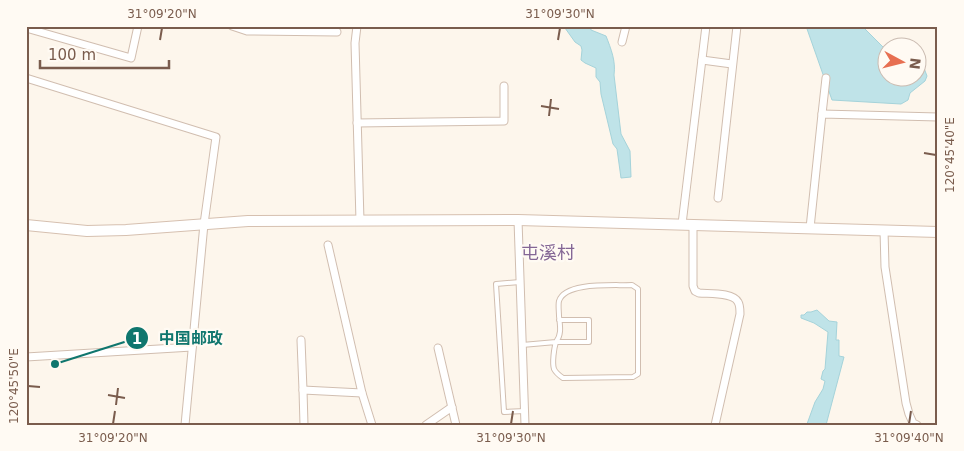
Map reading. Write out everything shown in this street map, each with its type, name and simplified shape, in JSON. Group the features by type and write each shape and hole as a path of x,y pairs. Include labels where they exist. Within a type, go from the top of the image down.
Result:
{"main road":[{"path":"26,225 87,231 248,221 518,220 938,232"}],"street":[{"path":"26,28 131,58 138,26"},
{"path":"232,26 247,31 338,32"},
{"path":"357,26 355,43 360,220"},
{"path":"622,42 626,26"},
{"path":"706,26 687,224 693,286 699,294 730,295 736,298 740,304 740,314 714,425"},
{"path":"718,198 737,26"},
{"path":"702,60 732,64"},
{"path":"26,78 216,137 204,224 185,425"},
{"path":"810,228 826,78"},
{"path":"357,123 504,121 504,86"},
{"path":"822,114 938,117"},
{"path":"518,220 525,425"},
{"path":"884,230 885,267 906,403 913,423 917,425"},
{"path":"328,245 362,394 372,425"},
{"path":"301,340 304,425"},
{"path":"26,356 192,346"},
{"path":"438,348 456,425"},
{"path":"303,390 362,394"},
{"path":"426,425 452,407"}],"lane":[{"path":"520,282 496,284 504,412 525,411"},
{"path":"632,285 638,289 638,374 632,377 563,378 558,375 554,368 554,348 556,342 560,337 559,301 563,294 579,287 632,285"},
{"path":"522,345 589,342 589,320 559,320"}],"water":[{"path":"562,26 590,26 591,30 606,36 614,60 621,134 630,151 631,177 621,178 617,149 613,144 600,82 596,77 596,68 581,60 581,46 575,42"},
{"path":"806,26 862,26 876,40 876,88 916,88 910,93 908,100 901,104 832,100"},
{"path":"817,310 829,321 837,322 836,340 839,340 839,356 844,357 826,425 804,425 807,424 825,381 821,379 825,369 828,332 814,323 801,318 801,315 807,312"}],"place":[{"name":"中国邮政","path":"55,364"}],"district":[{"name":"屯溪村","path":"548,252"}]}
